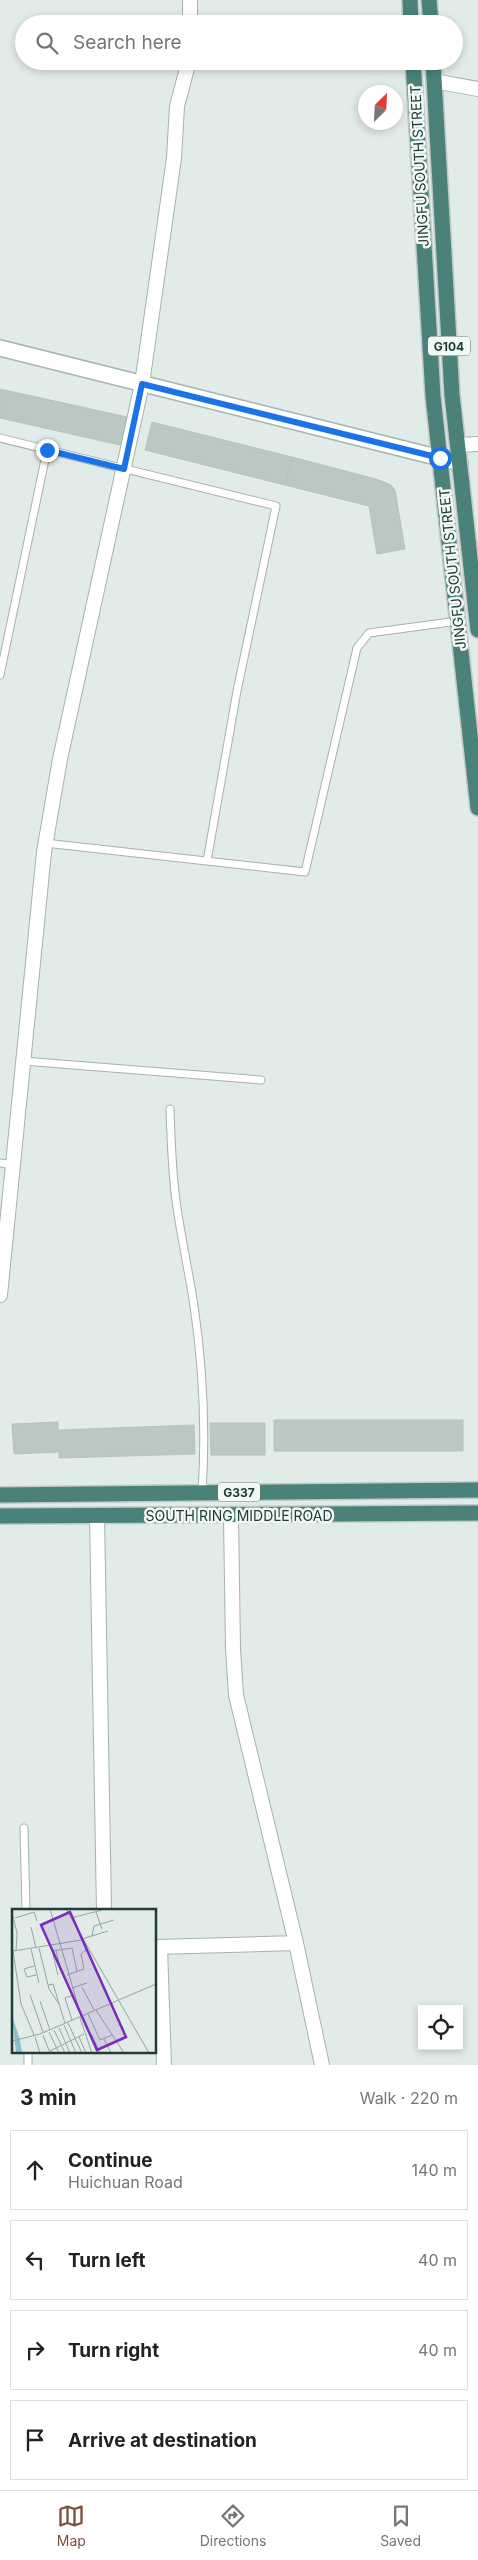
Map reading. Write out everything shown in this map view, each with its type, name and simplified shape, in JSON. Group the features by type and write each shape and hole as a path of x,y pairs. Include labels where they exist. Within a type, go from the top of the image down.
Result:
{"highway":[{"path":"410,0 411,15"},
{"path":"429,0 430,15"},
{"name":"JINGFU SOUTH STREET","path":"414,70 433,396 478,808"},
{"name":"JINGFU SOUTH STREET","path":"433,70 452,394 478,630"},
{"name":"SOUTH RING MIDDLE ROAD","path":"0,1495 478,1490"},
{"name":"SOUTH RING MIDDLE ROAD","path":"0,1516 478,1513"}],"street":[{"path":"190,0 190,15"},
{"path":"0,1295 6,1164 23,1060 45,843 62,750 142,384 174,158 177,106 187,70"},
{"path":"434,81 478,89"},
{"path":"0,348 460,463"},
{"path":"458,445 478,444"},
{"path":"231,1514 233,1649 236,1695 296,1944 322,2065"},
{"path":"97,1516 104,1909"},
{"path":"164,2065 158,1947 296,1944"}],"lane":[{"path":"0,438 276,506 237,691 207,861"},
{"path":"0,675 47,450"},
{"path":"45,843 305,872 357,648 369,633 458,621"},
{"path":"23,1060 261,1080"},
{"path":"170,1109 171,1162 176,1208 194,1307 204,1411 205,1450 202,1493"},
{"path":"24,1828 26,1909"},
{"path":"28,2052 28,2065"}],"building":[{"path":"0,389 127,417 120,445 0,418"},
{"path":"152,422 292,457 285,485 145,450"},
{"path":"292,457 376,479 391,485 395,490 405,549 377,554 369,506 285,485"},
{"path":"274,1420 463,1420 463,1451 274,1451"},
{"path":"58,1422 58,1430 194,1425 195,1454 59,1458 59,1452 14,1454 12,1424"},
{"path":"210,1423 265,1423 265,1455 211,1455"}],"route":[{"path":"47,450 124,469 142,384 440,458"}]}
